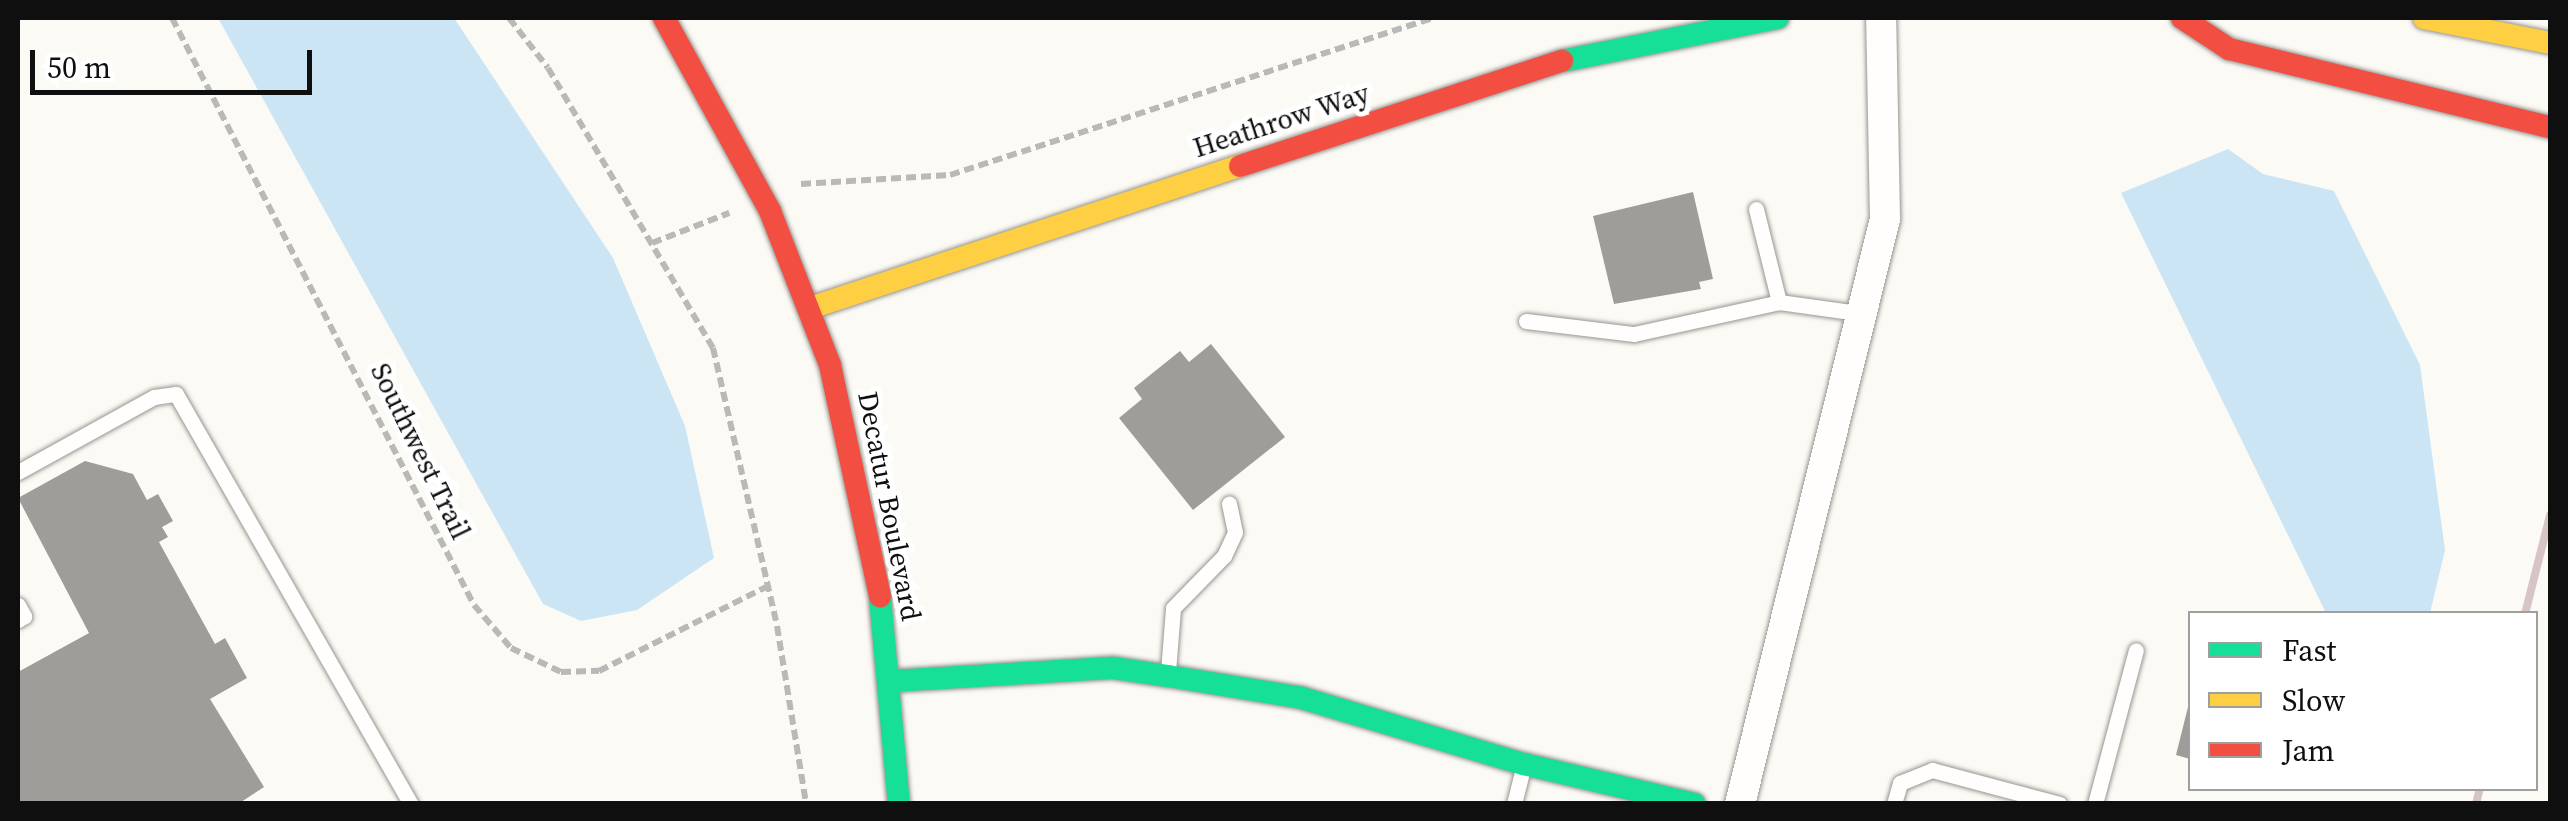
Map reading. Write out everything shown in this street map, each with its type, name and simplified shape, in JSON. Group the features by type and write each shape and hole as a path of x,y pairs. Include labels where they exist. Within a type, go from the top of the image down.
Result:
{"street":[{"name":"Decatur Boulevard","path":"664,18 754,178 810,308 856,460 892,681 899,804"},
{"name":"Heathrow Way","path":"810,308 1560,61 1778,18"},
{"path":"1740,804 1865,314 1885,218 1881,18"},
{"path":"2182,18 2229,49 2550,127"},
{"path":"2424,18 2550,43"},
{"path":"892,681 1114,668 1168,676 1302,698 1524,764 1694,804"}],"lane":[{"path":"1756,210 1779,302"},
{"path":"1526,321 1634,334 1779,302 1865,314"},
{"path":"18,472 154,397 176,394 411,804"},
{"path":"1168,676 1172,608 1224,556 1235,532 1230,504"},
{"path":"18,604 24,616 18,620"},
{"path":"2095,804 2136,650"},
{"path":"1514,804 1524,764"},
{"path":"1894,804 1900,783 1932,770 2060,804"}],"path":[{"name":"Southwest Trail","path":"172,18 474,604 512,648 561,672 599,671 766,587"},
{"path":"509,18 548,68 714,348 766,587 806,804"},
{"path":"795,186 950,175 1434,18"},
{"path":"652,244 692,228"}],"water":[{"path":"218,18 454,18 613,258 685,426 714,558 637,610 581,621 543,604"},
{"path":"2228,149 2263,174 2334,191 2420,365 2445,550 2430,611 2325,611 2121,193"}],"building":[{"path":"1693,192 1713,279 1699,282 1701,289 1614,304 1593,216"},
{"path":"1211,344 1285,437 1193,510 1119,418 1142,399 1134,388 1180,351 1189,362"},
{"path":"85,461 133,474 147,500 158,494 173,521 162,527 168,537 159,542 215,644 225,638 247,678 210,699 264,787 238,804 18,804 18,672 89,633 18,498"},
{"path":"2188,707 2188,758 2176,755"}],"railway":[{"path":"2526,611 2550,515"},
{"path":"2476,804 2479,791"}],"traffic: fast":[{"path":"1562,61 1778,18"},
{"path":"880,597 899,804"},
{"path":"892,681 1114,668 1168,676 1302,698 1524,764 1694,804"}],"traffic: slow":[{"path":"2424,18 2550,43"},
{"path":"810,308 1240,166"}],"traffic: jam":[{"path":"664,18 770,211 830,365 880,597"},
{"path":"2182,18 2229,49 2550,127"},
{"path":"1240,166 1562,61"}]}
